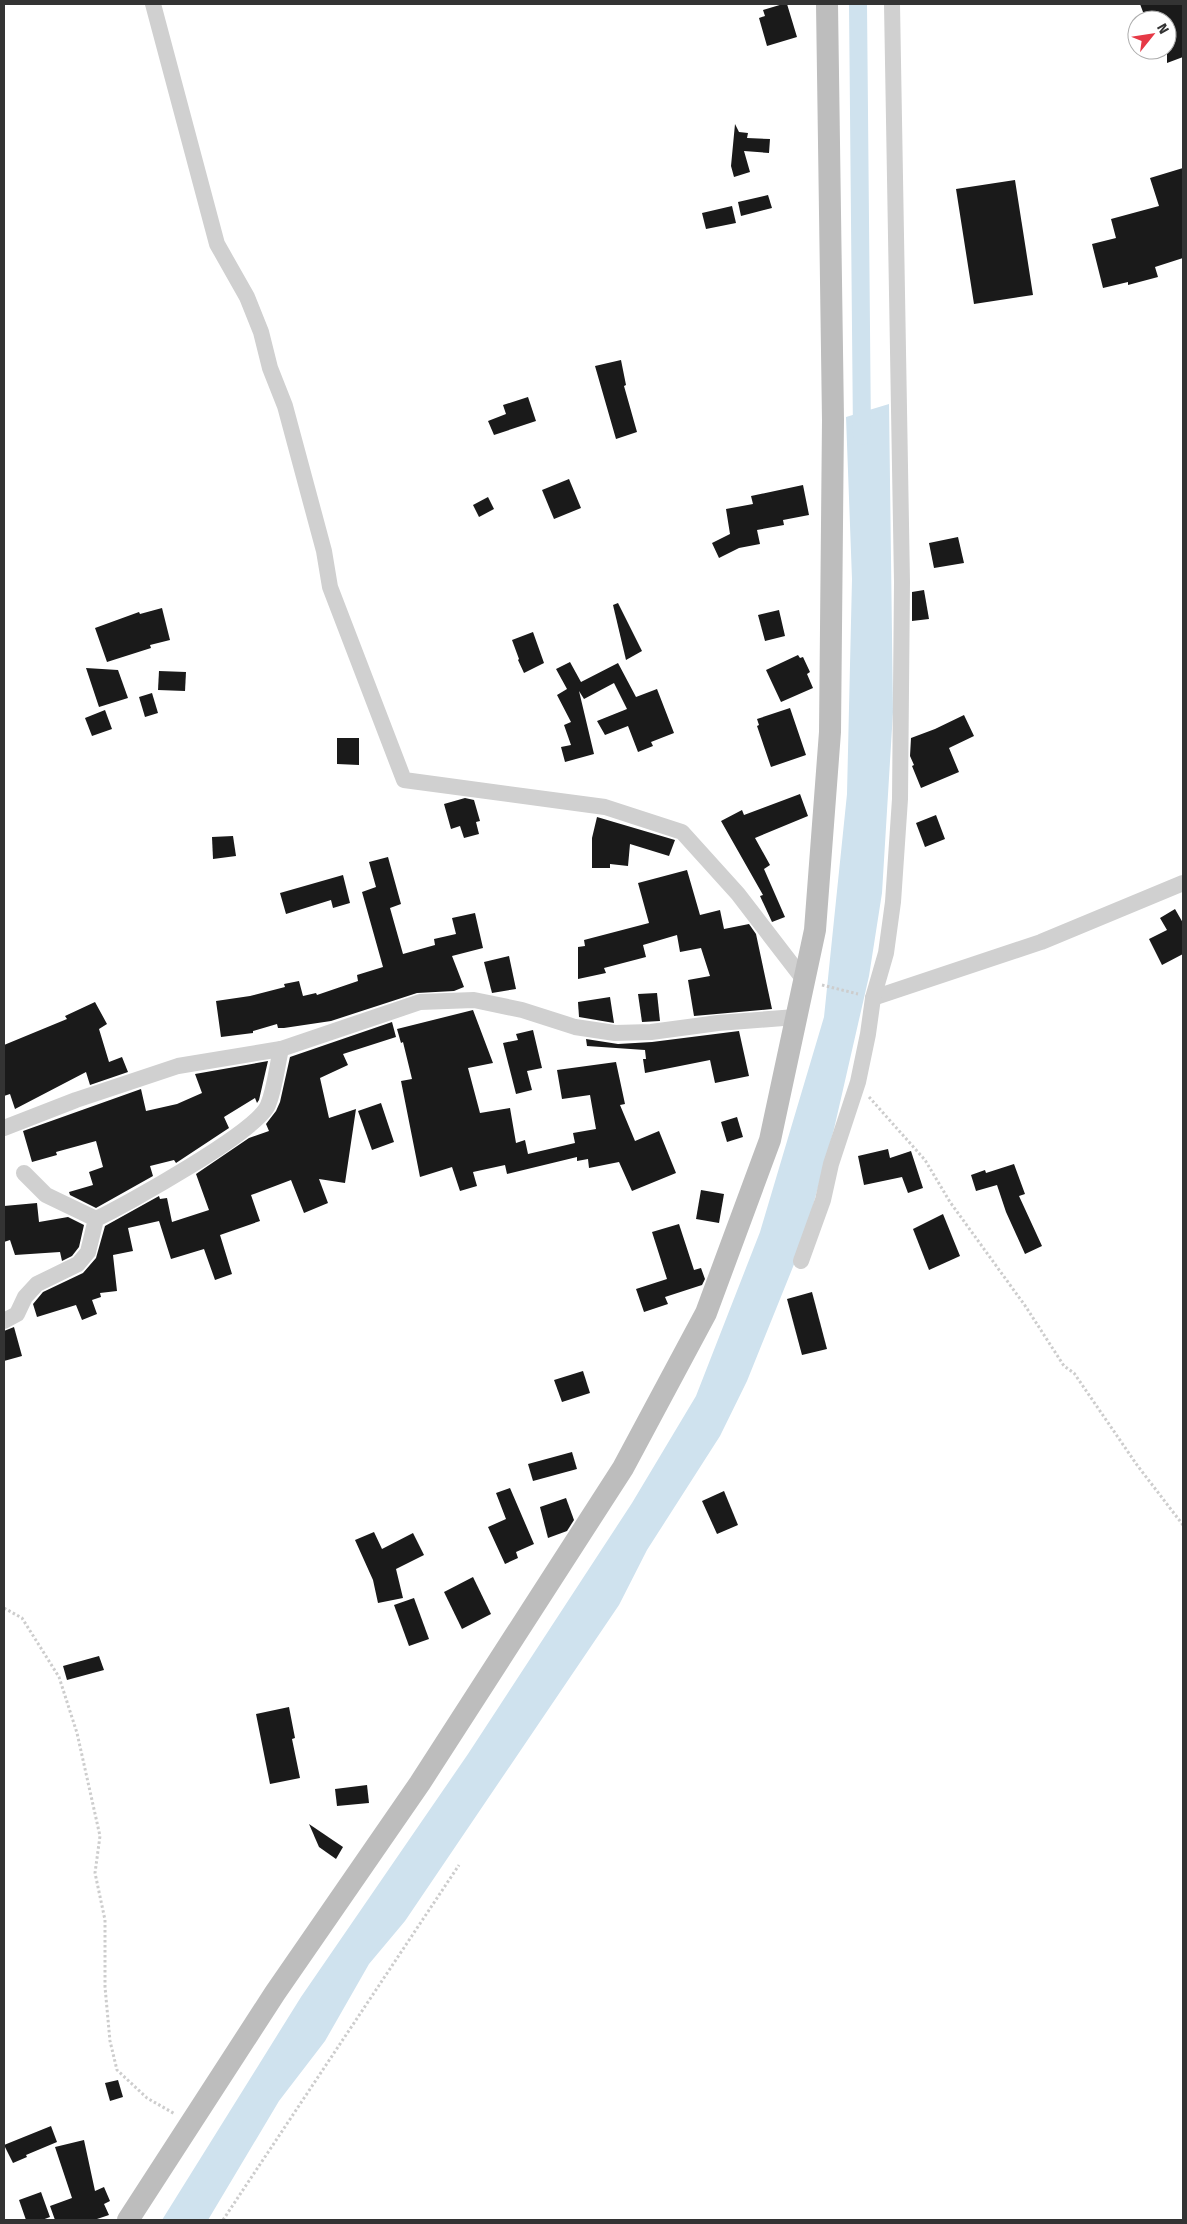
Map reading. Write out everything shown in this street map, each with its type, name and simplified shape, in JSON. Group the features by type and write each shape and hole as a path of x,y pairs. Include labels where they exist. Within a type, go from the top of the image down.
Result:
{"main road":[{"path":"128,2220 275,1994 420,1783 623,1468 706,1313 770,1140 815,930 830,732 833,420 827,4"}],"street":[{"path":"153,4 217,244 247,297 261,332 270,368 288,415 324,551 330,587 404,780 605,807 682,832 738,894 804,980"},
{"path":"801,1261 823,1200 831,1164 858,1082 873,998 886,953 893,902 900,799 902,582 892,4"},
{"path":"873,998 1041,942 1183,883"},
{"path":"4,1128 76,1100 178,1066 281,1048 420,1002 474,1000 522,1010 575,1027 615,1033 651,1032 718,1023 796,1017"},
{"path":"4,1321 17,1314 24,1297 37,1284 78,1264 88,1252 96,1219 132,1201 244,1130 268,1106 281,1048"},
{"path":"24,1174 46,1195 96,1219"}],"path":[{"path":"804,980 873,998"},
{"path":"858,1082 890,1123 924,1160 950,1202 1026,1307 1064,1366 1074,1373 1137,1464 1183,1525"},
{"path":"4,1608 22,1618 59,1677 77,1733 100,1836 95,1873 105,1920 105,1987 110,2041 117,2070 147,2098 191,2123"},
{"path":"223,2220 459,1865"}],"water":[{"path":"889,404 893,712 882,893 869,976 834,1129 803,1242 747,1381 720,1436 647,1550 619,1605 405,1921 369,1964 325,2041 279,2101 208,2220 162,2220 301,1997 468,1754 632,1503 696,1396 760,1232 824,1017 847,794 852,579 846,417"}],"building":[{"path":"787,4 797,37 767,46 759,18 765,16 763,10"},
{"path":"1140,4 1183,4 1183,57 1177,59 1177,10 1142,10"},
{"path":"735,124 739,132 748,133 747,138 770,139 769,153 744,151 750,172 734,177 731,166"},
{"path":"1183,168 1183,258 1155,267 1158,277 1128,285 1128,282 1103,288 1092,244 1116,238 1111,219 1159,206 1150,178"},
{"path":"1015,180 1033,295 974,304 956,189"},
{"path":"768,195 772,208 741,216 738,202"},
{"path":"732,206 736,223 706,229 702,213"},
{"path":"621,360 626,385 624,386 637,432 616,439 595,366"},
{"path":"528,397 536,421 494,435 488,421 506,414 503,405"},
{"path":"569,479 581,508 554,519 542,490"},
{"path":"803,485 809,515 783,520 784,525 757,530 760,544 739,548 719,558 712,543 730,534 726,509 753,504 751,496"},
{"path":"488,497 494,509 479,517 473,505"},
{"path":"958,537 964,563 934,568 929,543"},
{"path":"924,590 929,619 912,621 912,592"},
{"path":"618,603 642,651 626,660 613,605"},
{"path":"162,608 170,640 150,645 151,648 107,662 95,628 139,612 140,614"},
{"path":"779,610 785,636 765,641 758,615"},
{"path":"533,632 544,663 524,673 512,640"},
{"path":"798,655 800,658 803,657 810,672 807,674 813,688 781,702 766,670"},
{"path":"570,662 581,682 618,663 636,697 657,689 674,733 651,742 653,746 638,752 628,726 605,735 597,721 627,709 614,683 584,699 579,691 594,754 565,762 561,747 571,745 564,725 571,722 557,695 567,689 556,669"},
{"path":"86,668 118,670 128,698 99,707"},
{"path":"159,671 186,672 185,691 158,690"},
{"path":"152,693 158,713 145,717 139,697"},
{"path":"790,708 806,755 771,767 757,726 759,725 757,719"},
{"path":"105,710 112,729 92,736 85,718"},
{"path":"964,715 974,736 949,748 959,772 921,788 910,756 911,738"},
{"path":"337,738 359,738 359,765 337,764"},
{"path":"800,794 808,816 755,838 770,865 764,869 785,917 772,922 760,896 763,895 721,821 742,810 744,815"},
{"path":"465,798 474,800 480,821 476,822 479,834 464,838 460,826 451,829 444,804"},
{"path":"936,815 945,839 925,847 916,823"},
{"path":"597,817 675,840 669,856 630,844 628,866 610,864 610,868 592,868 592,838"},
{"path":"233,836 236,856 213,859 212,837"},
{"path":"388,857 401,904 390,908 403,954 435,945 434,939 456,934 452,918 475,913 483,948 452,956 464,987 454,991 417,993 331,1021 284,1028 278,1028 277,1024 253,1031 253,1033 221,1037 216,1001 250,996 285,987 284,984 299,981 303,996 316,993 317,995 358,981 357,975 383,967 362,892 376,887 369,862"},
{"path":"687,870 700,915 720,910 724,929 749,924 756,934 772,1009 694,1016 688,980 710,976 701,948 680,952 677,935 643,945 646,957 604,968 606,973 578,979 578,947 585,946 584,940 649,923 638,883"},
{"path":"343,875 350,903 333,908 331,900 286,914 280,893"},
{"path":"1175,909 1183,923 1183,954 1162,965 1149,939 1167,930 1160,918"},
{"path":"509,956 516,989 492,993 484,962"},
{"path":"657,993 660,1021 642,1022 638,994"},
{"path":"610,997 614,1023 579,1017 578,1002"},
{"path":"95,1002 107,1024 99,1029 109,1062 122,1057 128,1072 90,1085 86,1072 15,1109 10,1094 4,1096 4,1045 67,1019 65,1016"},
{"path":"473,1010 493,1063 468,1068 480,1113 510,1108 516,1143 525,1140 528,1154 575,1143 573,1133 596,1129 590,1095 562,1099 557,1070 616,1062 625,1104 620,1105 635,1141 659,1131 676,1173 632,1191 619,1162 589,1168 588,1159 577,1161 577,1157 507,1174 505,1165 473,1172 477,1186 460,1191 452,1167 420,1177 401,1081 412,1079 403,1042 401,1043 397,1029"},
{"path":"392,1022 396,1037 343,1054 348,1065 320,1078 329,1118 356,1109 345,1183 319,1179 328,1203 304,1213 291,1180 251,1195 260,1221 220,1235 232,1274 215,1280 204,1249 171,1259 159,1221 128,1228 133,1251 113,1255 117,1291 100,1293 101,1297 92,1300 97,1314 82,1320 76,1305 37,1317 33,1304 43,1292 83,1273 96,1258 105,1226 159,1196 160,1199 167,1198 172,1222 209,1210 196,1174 249,1138 269,1131 266,1124 280,1102 290,1057"},
{"path":"533,1030 542,1068 527,1071 532,1090 516,1094 503,1043 518,1040 516,1034"},
{"path":"739,1031 749,1076 715,1083 710,1060 645,1073 643,1059 646,1059 645,1050 587,1046 586,1039 618,1044 652,1042"},
{"path":"268,1061 259,1100 257,1103 255,1098 224,1117 229,1128 176,1163 174,1160 150,1166 153,1176 96,1208 70,1195 69,1192 93,1185 89,1172 103,1167 96,1141 56,1152 57,1155 32,1162 23,1131 141,1089 146,1111 177,1104 202,1093 195,1074"},
{"path":"381,1103 394,1142 372,1150 358,1111"},
{"path":"737,1117 743,1137 727,1142 721,1122"},
{"path":"888,1149 890,1158 911,1151 923,1188 908,1193 902,1177 864,1185 858,1156"},
{"path":"1014,1164 1025,1194 1019,1196 1042,1246 1025,1254 1006,1212 997,1185 976,1191 971,1175 985,1170 986,1173"},
{"path":"701,1190 724,1194 719,1223 696,1219"},
{"path":"37,1203 39,1222 68,1217 84,1225 79,1247 72,1256 62,1261 60,1252 15,1255 10,1240 4,1242 4,1206"},
{"path":"943,1214 960,1256 929,1270 913,1229"},
{"path":"679,1224 694,1270 701,1268 705,1279 702,1285 665,1297 668,1304 644,1312 636,1289 667,1279 652,1232"},
{"path":"812,1292 827,1349 802,1355 787,1299"},
{"path":"14,1327 22,1356 4,1361 4,1331"},
{"path":"583,1371 590,1393 562,1402 554,1380"},
{"path":"572,1452 577,1469 533,1481 528,1464"},
{"path":"510,1488 534,1544 516,1552 518,1558 505,1564 488,1527 506,1519 496,1493"},
{"path":"724,1491 738,1525 717,1534 702,1501"},
{"path":"566,1498 574,1520 567,1531 548,1538 540,1507"},
{"path":"374,1532 382,1549 413,1533 424,1555 396,1569 403,1598 378,1603 373,1580 355,1540"},
{"path":"473,1577 491,1614 462,1629 444,1592"},
{"path":"414,1598 429,1639 409,1646 394,1605"},
{"path":"99,1656 104,1670 67,1680 63,1666"},
{"path":"289,1707 295,1738 292,1739 300,1778 270,1784 256,1714"},
{"path":"367,1785 369,1803 337,1806 335,1789"},
{"path":"309,1824 343,1847 336,1859 319,1847"},
{"path":"118,2080 123,2097 110,2101 105,2083"},
{"path":"51,2126 57,2142 26,2155 27,2157 13,2163 4,2145"},
{"path":"84,2140 95,2191 104,2187 110,2201 104,2204 109,2215 94,2220 55,2220 50,2206 72,2198 55,2147"},
{"path":"41,2192 50,2217 42,2220 26,2220 19,2200"}],"waterway":[{"path":"858,4 862,436"}]}
